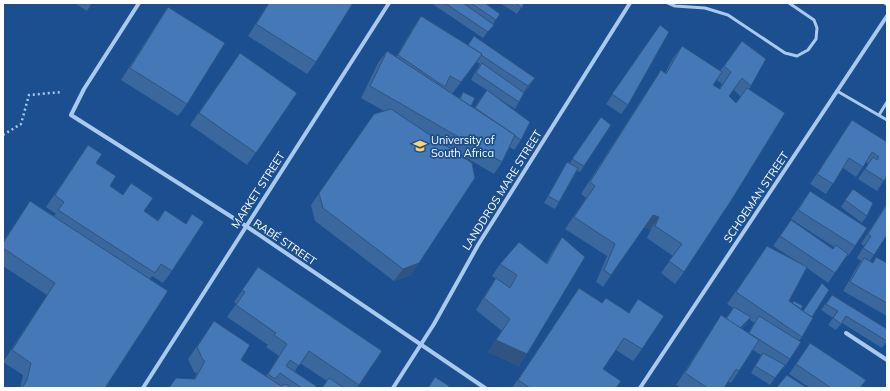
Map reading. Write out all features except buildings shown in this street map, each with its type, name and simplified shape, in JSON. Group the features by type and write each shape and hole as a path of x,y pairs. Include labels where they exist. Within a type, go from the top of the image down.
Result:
{"street":[{"name":"RABÉ STREET","path":"139,3 84,90 71,114 246,226 485,388"},
{"name":"MARKET STREET","path":"143,388 389,3"},
{"name":"LANDDROS MARE STREET","path":"393,388 421,345 478,245 630,3"},
{"name":"SCHOEMAN STREET","path":"640,388 887,16"},
{"path":"846,333 887,360"}],"lane":[{"path":"668,3 675,6 705,8 728,16 785,53 797,56 808,50 816,38 817,28 814,20 789,3"},
{"path":"691,8 694,3"},
{"path":"837,91 887,120"},
{"path":"879,115 887,102"}],"path":[{"path":"3,135 21,124 29,95 62,92"}],"place":[{"name":"University of South Africa","path":"420,146"}]}
